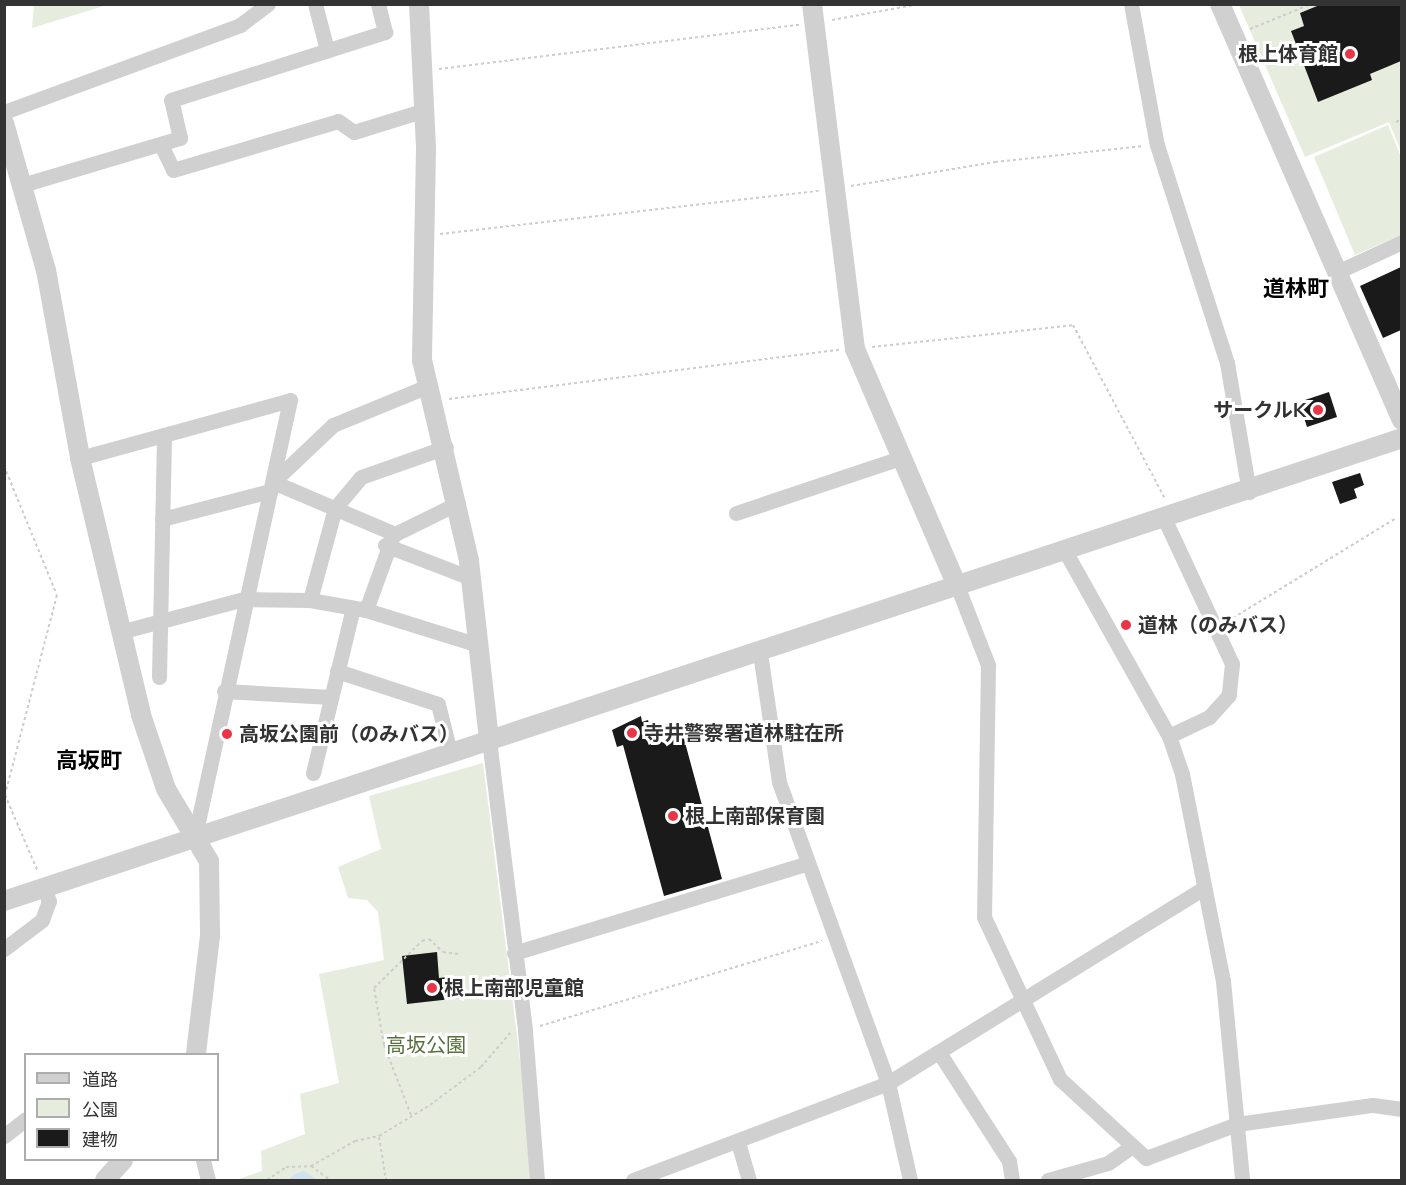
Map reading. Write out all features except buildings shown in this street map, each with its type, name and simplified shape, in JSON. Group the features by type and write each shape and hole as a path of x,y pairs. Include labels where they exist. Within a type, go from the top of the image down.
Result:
{"street":[{"path":"4,112 240,25 268,4"},
{"path":"315,4 327,50"},
{"path":"22,185 162,147 180,138 171,100 385,32 378,4"},
{"path":"419,4 424,70 419,311 430,393 446,447 471,578 475,644 489,740 514,953 537,1180"},
{"path":"1131,4 1157,145 1227,363 1249,492"},
{"path":"1220,4 1401,420"},
{"path":"813,14 833,189 855,349 903,457 988,665 984,917 1060,1079 1131,1147 1156,1158 1237,1124 1373,1105 1401,1109"},
{"path":"162,147 173,170 338,121 354,132 424,110"},
{"path":"4,123 46,270 80,458 120,632 166,789 194,840 209,861 211,891 191,1053"},
{"path":"1337,272 1401,242"},
{"path":"162,519 272,487 333,425 430,393"},
{"path":"80,458 290,400 272,487 244,599 194,840"},
{"path":"159,677 164,435"},
{"path":"4,901 194,840 450,752 1249,492 1401,438"},
{"path":"310,600 335,508 361,477 446,447"},
{"path":"736,513 903,457"},
{"path":"272,487 335,508 390,539 471,578"},
{"path":"313,773 337,671 390,539 458,503"},
{"path":"1169,517 1232,664 1228,695 1209,717 1169,736"},
{"path":"1065,551 1169,736 1189,804 1223,981 1242,1180"},
{"path":"120,632 160,618 244,599 310,600 360,609 475,644"},
{"path":"760,653 779,782 888,1083 910,1180"},
{"path":"337,671 438,704 450,752"},
{"path":"224,691 331,697"},
{"path":"514,953 808,863"},
{"path":"4,950 42,920 49,901 45,887"},
{"path":"633,1180 738,1142 888,1083 940,1054 1204,888"},
{"path":"940,1054 1009,1161 1012,1180"},
{"path":"4,1136 24,1121"},
{"path":"738,1142 750,1180"},
{"path":"1048,1180 1108,1163 1131,1147"},
{"path":"105,1180 122,1161"},
{"path":"203,1161 208,1180"}],"path":[{"path":"424,70 813,14 920,4"},
{"path":"1250,29 1311,4"},
{"path":"1396,122 1401,119"},
{"path":"421,236 833,189 995,162 1157,145"},
{"path":"430,393 1073,325 1169,517"},
{"path":"4,466 57,595 5,795 45,887"},
{"path":"1215,628 1305,579 1396,518"},
{"path":"267,1180 286,1167 311,1166 355,1141 379,1136 461,1083 521,1029 836,936"},
{"path":"411,1115 384,1045 374,988 422,941 429,939 443,952 459,954"},
{"path":"379,1136 386,1180"},
{"path":"311,1166 330,1180"}],"green space":[{"path":"34,4 107,5 32,28"},
{"path":"1239,5 1401,5 1401,151 1389,122 1305,157"},
{"path":"1388,125 1401,157 1401,235 1355,255 1314,157"},
{"name":"高坂公園","path":"483,763 535,1180 236,1180 262,1171 261,1151 305,1134 300,1094 339,1083 319,974 384,960 378,912 367,900 348,898 338,867 381,849 369,796"}],"water":[{"path":"304,1171 317,1180 288,1180 295,1174"}],"place":[{"name":"根上体育館","path":"1350,54"},
{"name":"サークルK","path":"1318,410"},
{"name":"道林（のみバス）","path":"1126,625"},
{"name":"寺井警察署道林駐在所","path":"632,733"},
{"name":"高坂公園前（のみバス）","path":"227,734"},
{"name":"根上南部保育園","path":"673,816"},
{"name":"根上南部児童館","path":"432,988"}],"district":[{"name":"道林町","path":"1296,290"},
{"name":"高坂町","path":"89,762"}]}
